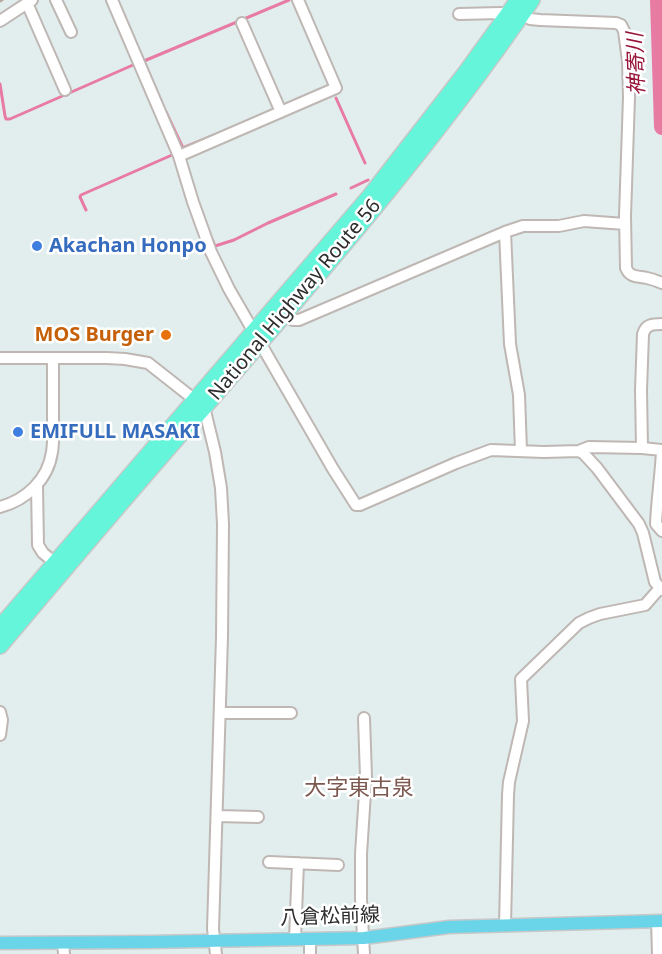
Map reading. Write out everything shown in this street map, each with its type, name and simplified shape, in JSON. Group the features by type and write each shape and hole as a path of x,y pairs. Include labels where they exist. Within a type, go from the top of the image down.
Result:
{"highway":[{"name":"National Highway Route 56","path":"0,646 200,403 279,311 377,205 477,79 515,10 532,0"},
{"name":"National Highway Route 56","path":"0,627 54,562 200,403"}],"main road":[{"name":"八倉松前線","path":"0,943 63,948 215,940 364,938 449,927 660,921"}],"street":[{"path":"56,0 71,32"},
{"path":"112,0 179,156 211,252 256,338 356,505 486,451 579,451 589,447 642,448 662,450 656,524 662,531"},
{"path":"179,156 336,88 298,0"},
{"path":"0,21 29,2 65,90"},
{"path":"459,14 501,13 515,10 530,19 616,23 621,26 624,31 628,61 629,97 626,268 633,276 650,278 662,283"},
{"path":"242,23 281,112"},
{"path":"279,311 293,320 299,320 523,226 559,226 584,221 625,224"},
{"path":"505,232 510,344 519,395 521,451"},
{"path":"642,448 643,334 648,326 662,324"},
{"path":"0,358 114,358 148,363 200,403 215,452 223,515 222,637 213,929 216,954"},
{"path":"0,507 20,499 37,486 49,464 52,453 53,358"},
{"path":"505,925 508,795 523,721 521,679 579,623 600,614 645,605 661,589 655,582 639,524 597,468 579,451"},
{"path":"37,486 38,545 43,553 54,562"},
{"path":"0,712 2,720 0,735"},
{"path":"220,713 291,713"},
{"path":"364,718 366,777 361,878 364,954"},
{"path":"217,816 258,817"},
{"path":"269,862 338,865"},
{"path":"295,939 298,863"},
{"path":"658,954 660,921"},
{"path":"310,939 310,954"}],"waterway":[{"path":"144,61 289,0"},
{"name":"神寄川","path":"658,0 662,127"},
{"path":"140,52 163,106"},
{"path":"0,84 5,116 6,119 10,119 133,65"},
{"path":"336,98 365,163"},
{"path":"166,112 182,146"},
{"path":"185,147 227,130"},
{"path":"86,210 81,195 172,155"},
{"path":"351,188 368,180"},
{"path":"212,239 215,246 234,240 336,194"}],"place":[{"name":"Akachan Honpo","path":"37,246"},
{"name":"MOS Burger","path":"166,335"},
{"name":"EMIFULL MASAKI","path":"18,432"}],"district":[{"name":"大字東古泉","path":"359,789"}]}
